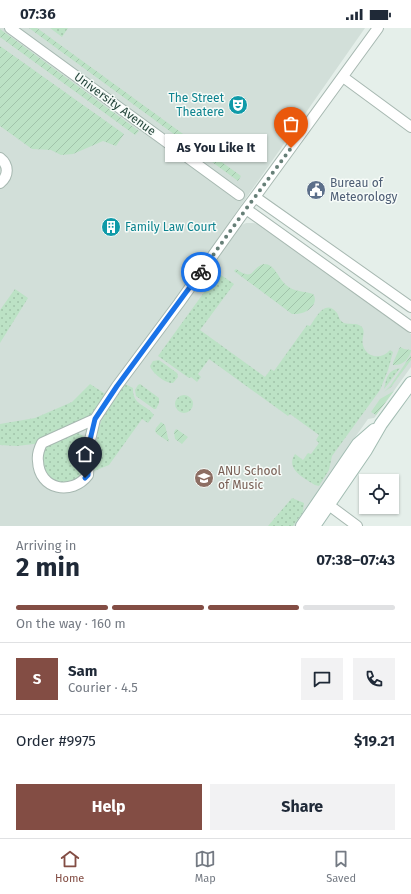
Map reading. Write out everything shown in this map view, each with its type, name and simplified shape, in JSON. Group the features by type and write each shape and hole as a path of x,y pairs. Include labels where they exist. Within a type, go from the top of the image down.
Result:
{"street":[{"name":"University Avenue","path":"10,28 239,195"},
{"path":"95,419 42,443 38,452 38,463 40,472 47,482 55,486 74,486 88,475 90,440 95,419 117,386 378,28"},
{"path":"343,77 411,126"},
{"path":"0,158 4,162 7,169 5,177 0,183"},
{"path":"255,197 411,307"},
{"path":"246,209 411,327"},
{"path":"314,526 325,502 358,444 380,424 411,383"},
{"path":"302,526 325,502"},
{"path":"325,502 357,526"}],"shaded area":[{"path":"0,28 365,28 230,221 238,228 246,223 259,224 411,334 411,367 375,417 368,419 341,457 340,464 299,526 0,526"}],"green space":[{"path":"29,28 37,28 241,176 238,181"},
{"path":"50,28 68,28 62,37"},
{"path":"0,29 139,131 135,135 0,37"},
{"path":"0,46 124,134 116,146 103,141 73,154 61,155 51,150 32,149 0,126"},
{"path":"264,264 271,266 283,282 289,287 313,294 315,300 313,306 302,313 292,314 234,271 236,269 242,273 250,274 256,268"},
{"path":"218,273 234,284 200,330 265,377 271,369 274,371 307,325 310,326 318,314 325,308 333,309 342,322 346,324 360,325 362,327 364,331 363,345 367,353 379,356 390,350 393,352 380,390 332,456 329,470 319,486 301,476 294,469 292,464 295,454 303,460 308,453 311,454 319,443 316,440 319,435 290,414 288,416 209,359 198,374 201,377 197,382 158,356"},
{"path":"15,289 28,298 0,343 0,310"},
{"path":"400,347 411,350 409,356 402,363 393,365 393,363"},
{"path":"411,355 411,360 391,387 384,392 390,386"},
{"path":"159,360 177,373 178,377 173,383 163,380 151,369 150,366 153,361"},
{"path":"400,368 384,389 388,375 392,371"},
{"path":"90,384 110,397 95,419 73,430 90,440 88,475 74,486 44,479 42,443 17,446 0,445 0,424 35,418 72,402"},
{"path":"125,384 133,388 133,394 137,401 154,415 148,423 142,419 109,465 94,471 96,442 101,422 108,407"},
{"path":"140,384 159,398 159,403 156,409 136,396 135,390"},
{"path":"394,391 376,415 371,412 380,399"},
{"path":"184,395 190,398 193,404 190,410 184,413 178,410 175,404 178,398"},
{"path":"161,422 165,425 169,442 155,431"},
{"path":"176,429 188,437 182,444 175,439 174,432"},
{"path":"292,498 304,503 303,512 293,526 268,526"}],"way so far":[{"path":"201,272 291,148"}],"place":[{"name":"The Street Theatere","path":"238,105"},
{"name":"As You Like It","path":"291,148"},
{"name":"Bureau of Meteorology","path":"316,190"},
{"name":"Family Law Court","path":"111,227"},
{"name":"ANU School of Music","path":"204,478"}],"route":[{"path":"85,478 88,475 90,440 95,419 117,386 201,272"}]}
